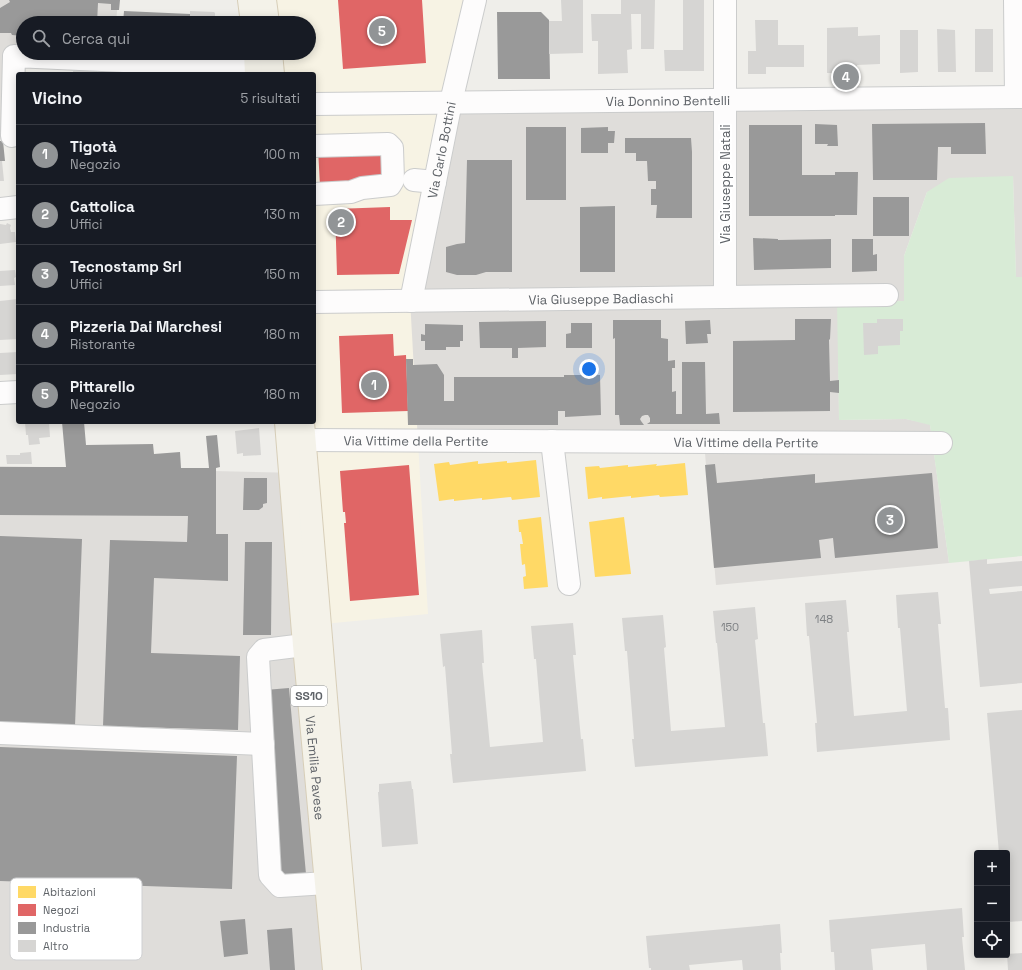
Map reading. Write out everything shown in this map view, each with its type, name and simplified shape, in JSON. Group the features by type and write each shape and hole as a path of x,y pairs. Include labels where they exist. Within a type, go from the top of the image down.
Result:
{"main road":[{"path":"249,0 251,16"},
{"path":"266,0 267,16"},
{"name":"Via Emilia Pavese","path":"286,424 334,883 350,970"},
{"name":"Via Emilia Pavese","path":"304,431 309,634"},
{"name":"Via Emilia Pavese","path":"334,883 334,970"}],"street":[{"name":"Via Carlo Bottini","path":"411,301 451,102 475,0"},
{"name":"Via Giuseppe Natali","path":"725,0 725,297"},
{"path":"1015,0 1019,97"},
{"path":"12,136 14,56 16,56"},
{"path":"138,60 262,64"},
{"name":"Via Donnino Bentelli","path":"316,104 1019,97"},
{"path":"316,146 388,144 392,148 393,180 390,185 362,188 351,192 316,194"},
{"path":"414,180 435,182"},
{"path":"0,209 16,208"},
{"name":"Via Giuseppe Badiaschi","path":"316,302 887,295"},
{"path":"0,393 16,392"},
{"name":"Via Vittime della Pertite","path":"304,431 552,441 941,443"},
{"path":"552,441 569,584"},
{"path":"309,634 264,650 258,656 270,875 280,886 334,883"},
{"path":"0,733 263,744"}],"shaded area":[{"path":"0,0 118,0 117,16 16,16 16,53 5,53 4,133 0,132"},
{"path":"255,0 476,0 418,442 428,614 313,625 313,424 316,424 316,72 262,72 261,60 316,60 316,16 256,16"},
{"path":"1022,97 1022,277 1016,277 1013,176 927,192 904,256 904,301 838,302 839,420 906,419 930,424 949,563 716,585 704,441 418,442 410,299 452,102"},
{"path":"0,466 300,473 341,970 0,970"}],"green space":[{"path":"1013,176 1016,277 1022,277 1022,556 949,563 930,425 906,419 839,420 837,302 904,301 904,256 927,192 949,178"}],"building: Abitazioni":[{"path":"536,460 540,497 512,500 511,497 482,500 482,498 439,501 434,464 449,462 450,465 478,461 478,464 507,461 507,463"},
{"path":"685,463 688,495 660,497 659,495 631,498 631,496 602,499 602,497 588,499 585,467 599,466 600,468 628,465 628,467 657,464 656,466"},
{"path":"541,517 548,587 524,589 523,577 526,576 525,564 522,565 520,544 523,544 521,532 519,532 518,520"},
{"path":"624,517 631,574 595,577 589,522"}],"building: Negozi":[{"path":"338,0 422,0 426,63 343,69"},
{"path":"386,146 387,183 320,186 318,149"},
{"path":"390,207 390,220 412,220 399,274 337,275 335,209"},
{"path":"393,334 394,356 406,355 408,411 342,413 339,336"},
{"path":"409,465 419,595 350,601 344,523 346,523 345,512 343,512 340,471"}],"building: Industria":[{"path":"9,0 120,0 119,10 111,10 111,4 98,3 97,16 16,16 16,35 12,35 11,33 0,33 0,8 10,2"},
{"path":"124,11 190,14 190,16 124,16"},
{"path":"497,12 541,12 549,20 550,79 498,79"},
{"path":"985,123 986,154 951,154 951,147 938,147 937,180 873,180 872,124"},
{"path":"815,124 837,125 838,146 815,144"},
{"path":"749,125 802,125 802,175 835,175 835,172 858,172 857,215 749,216"},
{"path":"526,127 566,127 566,200 526,200"},
{"path":"608,127 608,131 615,131 614,143 608,143 608,153 581,153 581,128"},
{"path":"625,138 691,138 692,218 656,218 657,205 651,205 651,189 656,189 656,181 648,181 647,161 636,161 636,153 625,153"},
{"path":"0,141 3,141 5,161 0,161"},
{"path":"467,160 512,160 512,272 486,272 476,275 457,275 446,272 446,247 465,243"},
{"path":"873,197 909,197 909,236 873,236"},
{"path":"615,206 615,272 580,272 580,207"},
{"path":"753,238 778,240 831,239 831,268 754,270"},
{"path":"852,239 873,239 873,255 877,254 877,271 852,272"},
{"path":"795,319 831,319 829,340 830,381 839,380 839,393 830,392 830,411 733,412 733,341 795,340"},
{"path":"613,320 661,320 661,338 668,339 668,361 675,360 675,368 672,368 672,392 676,391 676,414 682,414 682,362 705,362 706,414 719,413 720,424 647,424 650,422 650,418 648,415 645,415 640,419 644,425 620,425 619,415 615,415 615,338 613,339"},
{"path":"710,320 711,334 707,334 708,343 686,344 685,321"},
{"path":"546,321 546,347 518,348 518,358 512,358 512,348 480,348 479,322"},
{"path":"571,323 592,323 592,348 566,348 566,334 571,333"},
{"path":"425,324 463,325 463,341 460,341 460,347 446,347 446,350 425,350 425,341 421,341 421,334 425,335"},
{"path":"406,359 413,359 413,365 437,364 444,375 444,401 454,401 454,377 564,377 564,375 600,375 601,415 565,417 565,411 558,411 558,425 408,425"},
{"path":"62,424 84,424 86,445 153,444 154,454 180,452 181,468 209,468 206,436 217,435 220,467 216,468 216,534 228,534 228,581 154,578 151,653 240,656 238,730 103,726 110,540 187,542 188,516 0,515 0,467 66,467"},
{"path":"715,464 717,483 815,474 815,483 932,473 938,548 835,558 833,538 819,540 821,558 714,568 705,465"},
{"path":"244,478 267,478 267,503 263,504 263,507 259,510 243,510"},
{"path":"0,536 82,539 75,726 0,723"},
{"path":"245,542 272,542 271,635 243,635"},
{"path":"289,688 306,874 280,876 265,690"},
{"path":"0,747 237,756 232,889 142,886 142,878 10,878 10,881 0,881"},
{"path":"245,919 248,954 224,957 220,921"},
{"path":"292,928 295,970 270,970 267,930"}],"building: Altro":[{"path":"561,0 583,0 583,53 549,54 549,21 562,21"},
{"path":"621,0 655,0 654,49 641,49 641,14 631,14 632,49 627,50 628,73 598,74 598,41 592,41 591,14 621,14"},
{"path":"683,0 704,0 704,71 665,71 664,50 683,50"},
{"path":"190,11 215,13 215,16 190,16"},
{"path":"755,20 778,20 778,45 804,45 804,67 766,67 766,74 748,74 748,51 756,51"},
{"path":"858,27 858,36 880,35 880,64 857,65 857,74 827,73 827,28"},
{"path":"937,29 955,30 956,72 938,72"},
{"path":"975,29 993,29 993,72 975,72"},
{"path":"900,30 918,30 918,72 900,73"},
{"path":"73,71 97,71 97,72"},
{"path":"0,161 2,161 4,181 0,181"},
{"path":"7,223 11,225 11,232 15,232 16,242 0,244 0,224 6,225"},
{"path":"15,270 15,285 0,286 0,271"},
{"path":"16,299 16,339 0,340 0,301"},
{"path":"877,319 903,319 903,331 900,331 900,345 878,346 878,354 864,355 863,323 877,323"},
{"path":"16,352 16,374 0,375 0,353"},
{"path":"25,424 49,424 50,437 39,438 40,444 29,445 28,435 26,435"},
{"path":"259,428 261,455 243,456 243,453 237,454 235,431"},
{"path":"31,452 32,464 7,464 6,455 20,455 20,453"},
{"path":"987,559 987,564 1022,561 1022,586 989,589 990,594 1022,591 1022,683 980,687 969,561"},
{"path":"938,592 941,624 938,624 945,708 948,708 950,740 817,752 815,723 817,723 809,636 807,636 805,603 846,600 849,632 847,632 854,716 907,711 896,595"},
{"path":"755,607 758,639 755,640 763,723 765,723 768,756 635,767 627,651 625,651 622,618 663,615 666,647 664,648 671,731 725,727 713,611"},
{"path":"573,623 576,655 573,655 581,739 583,739 586,771 453,783 445,666 443,667 440,634 482,630 484,663 482,663 490,747 543,742 536,659 534,659 531,626"},
{"path":"1022,710 1022,921 1010,922 1010,850 999,850 987,713"},
{"path":"411,781 418,844 382,847 378,792 379,784"},
{"path":"962,908 964,937 962,937 965,970 927,970 925,944 871,949 873,970 835,970 834,952 831,952 829,920"},
{"path":"780,924 782,953 780,953 781,970 743,970 742,960 689,965 690,970 651,970 651,968 649,968 646,936"},
{"path":"1022,953 1022,970 1008,970 1007,958 1010,958 1010,954"}],"place":[{"name":"Pittarello","path":"382,31"},
{"name":"Pizzeria Dai Marchesi","path":"846,77"},
{"name":"Cattolica","path":"341,222"},
{"name":"Tigotà","path":"374,385"},
{"name":"Tecnostamp Srl","path":"890,520"}]}
